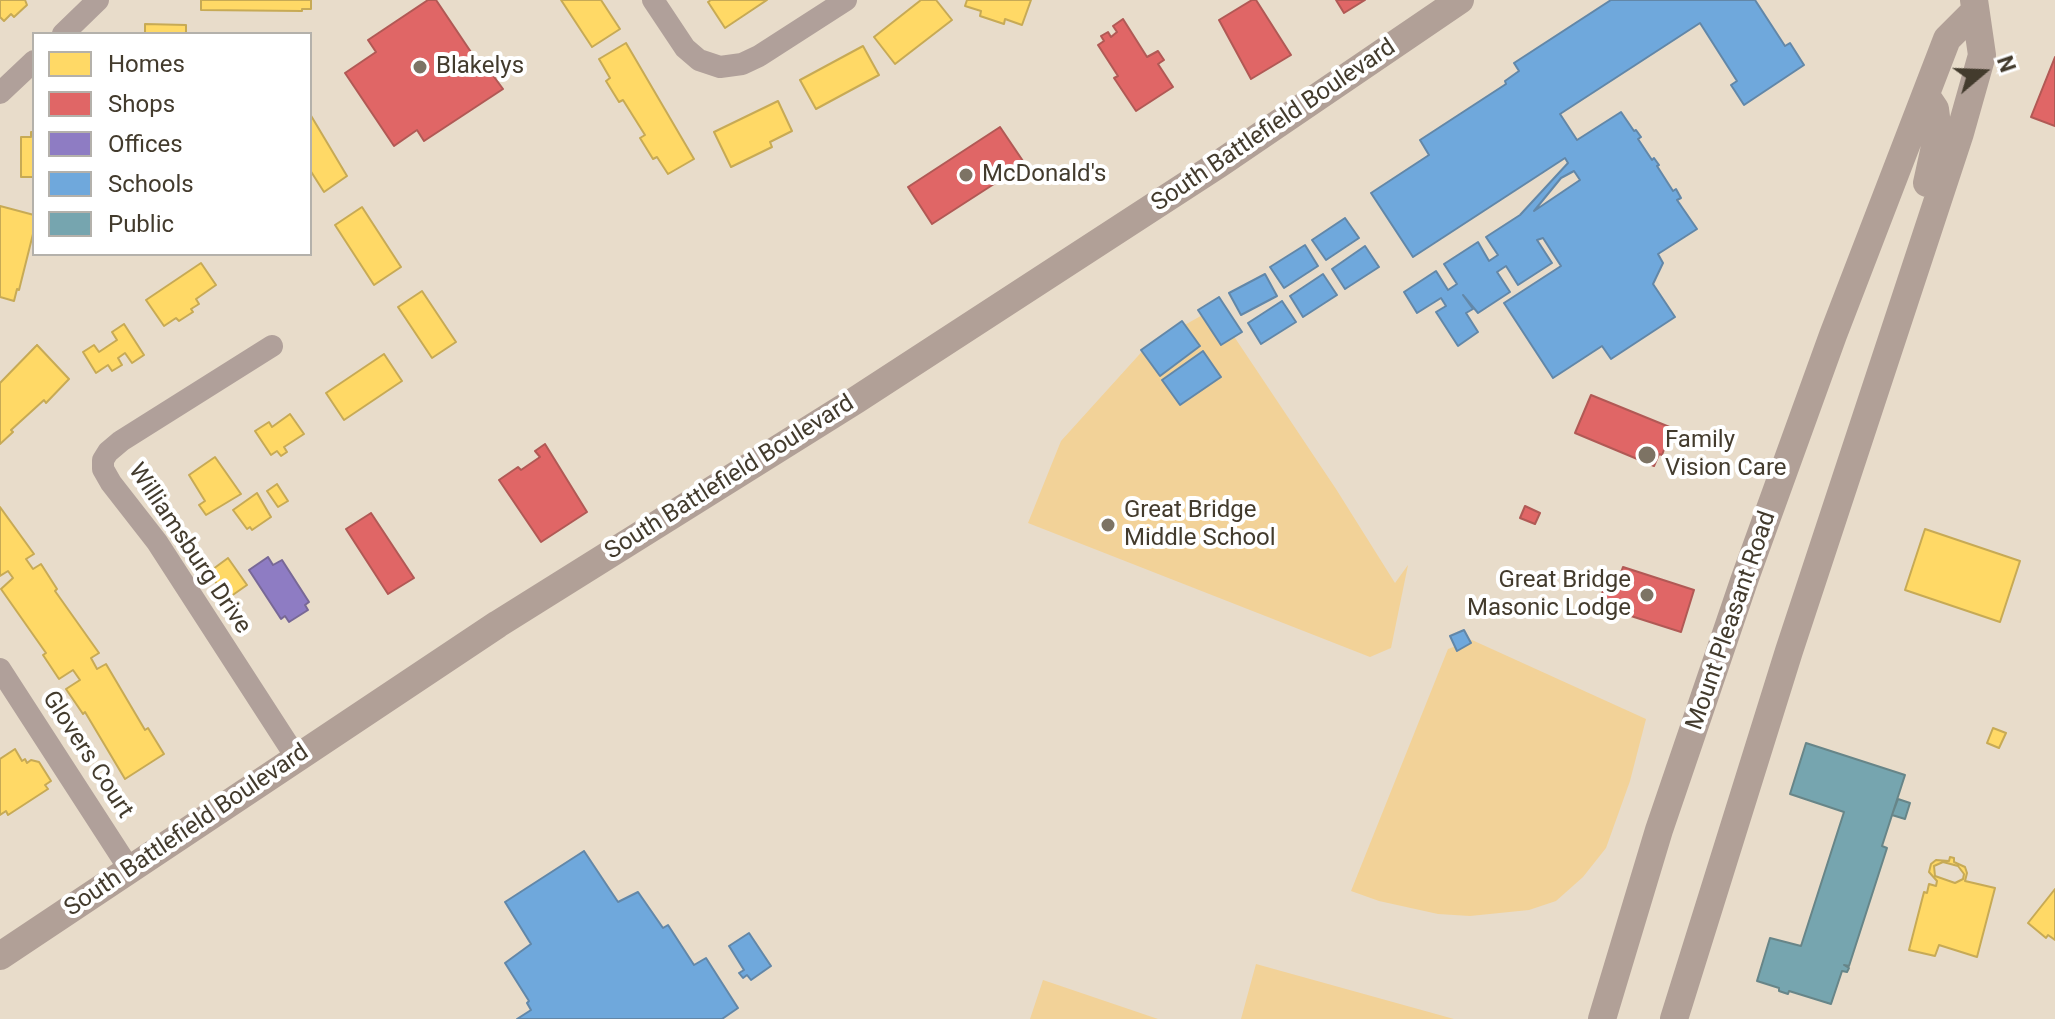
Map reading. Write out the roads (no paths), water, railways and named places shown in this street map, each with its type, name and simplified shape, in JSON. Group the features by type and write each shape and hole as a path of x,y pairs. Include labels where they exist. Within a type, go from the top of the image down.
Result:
{"main road":[{"name":"South Battlefield Boulevard","path":"0,956 556,587 856,400 1207,172 1460,0"},
{"name":"Mount Pleasant Road","path":"1602,1019 1659,830 1745,578 1833,335 1947,39 1974,6"},
{"name":"Mount Pleasant Road","path":"1674,1019 1982,55 1974,6"},
{"path":"1872,404 1891,287 1924,194 1938,133 1935,109 1927,97"}],"street":[{"path":"65,32 98,0"},
{"path":"653,0 685,48 699,60 720,67 742,64 759,56 846,0"},
{"path":"0,93 32,63"},
{"name":"Williamsburg Drive","path":"272,346 121,441 108,452 103,460 103,469 157,542 296,757"},
{"name":"Glovers Court","path":"0,669 130,870"}],"place":[{"name":"Blakelys","path":"420,67"},
{"name":"McDonald's","path":"966,175"},
{"name":"Family Vision Care","path":"1647,455"},
{"name":"Great Bridge Middle School","path":"1108,525"},
{"name":"Great Bridge Masonic Lodge","path":"1647,595"}]}
